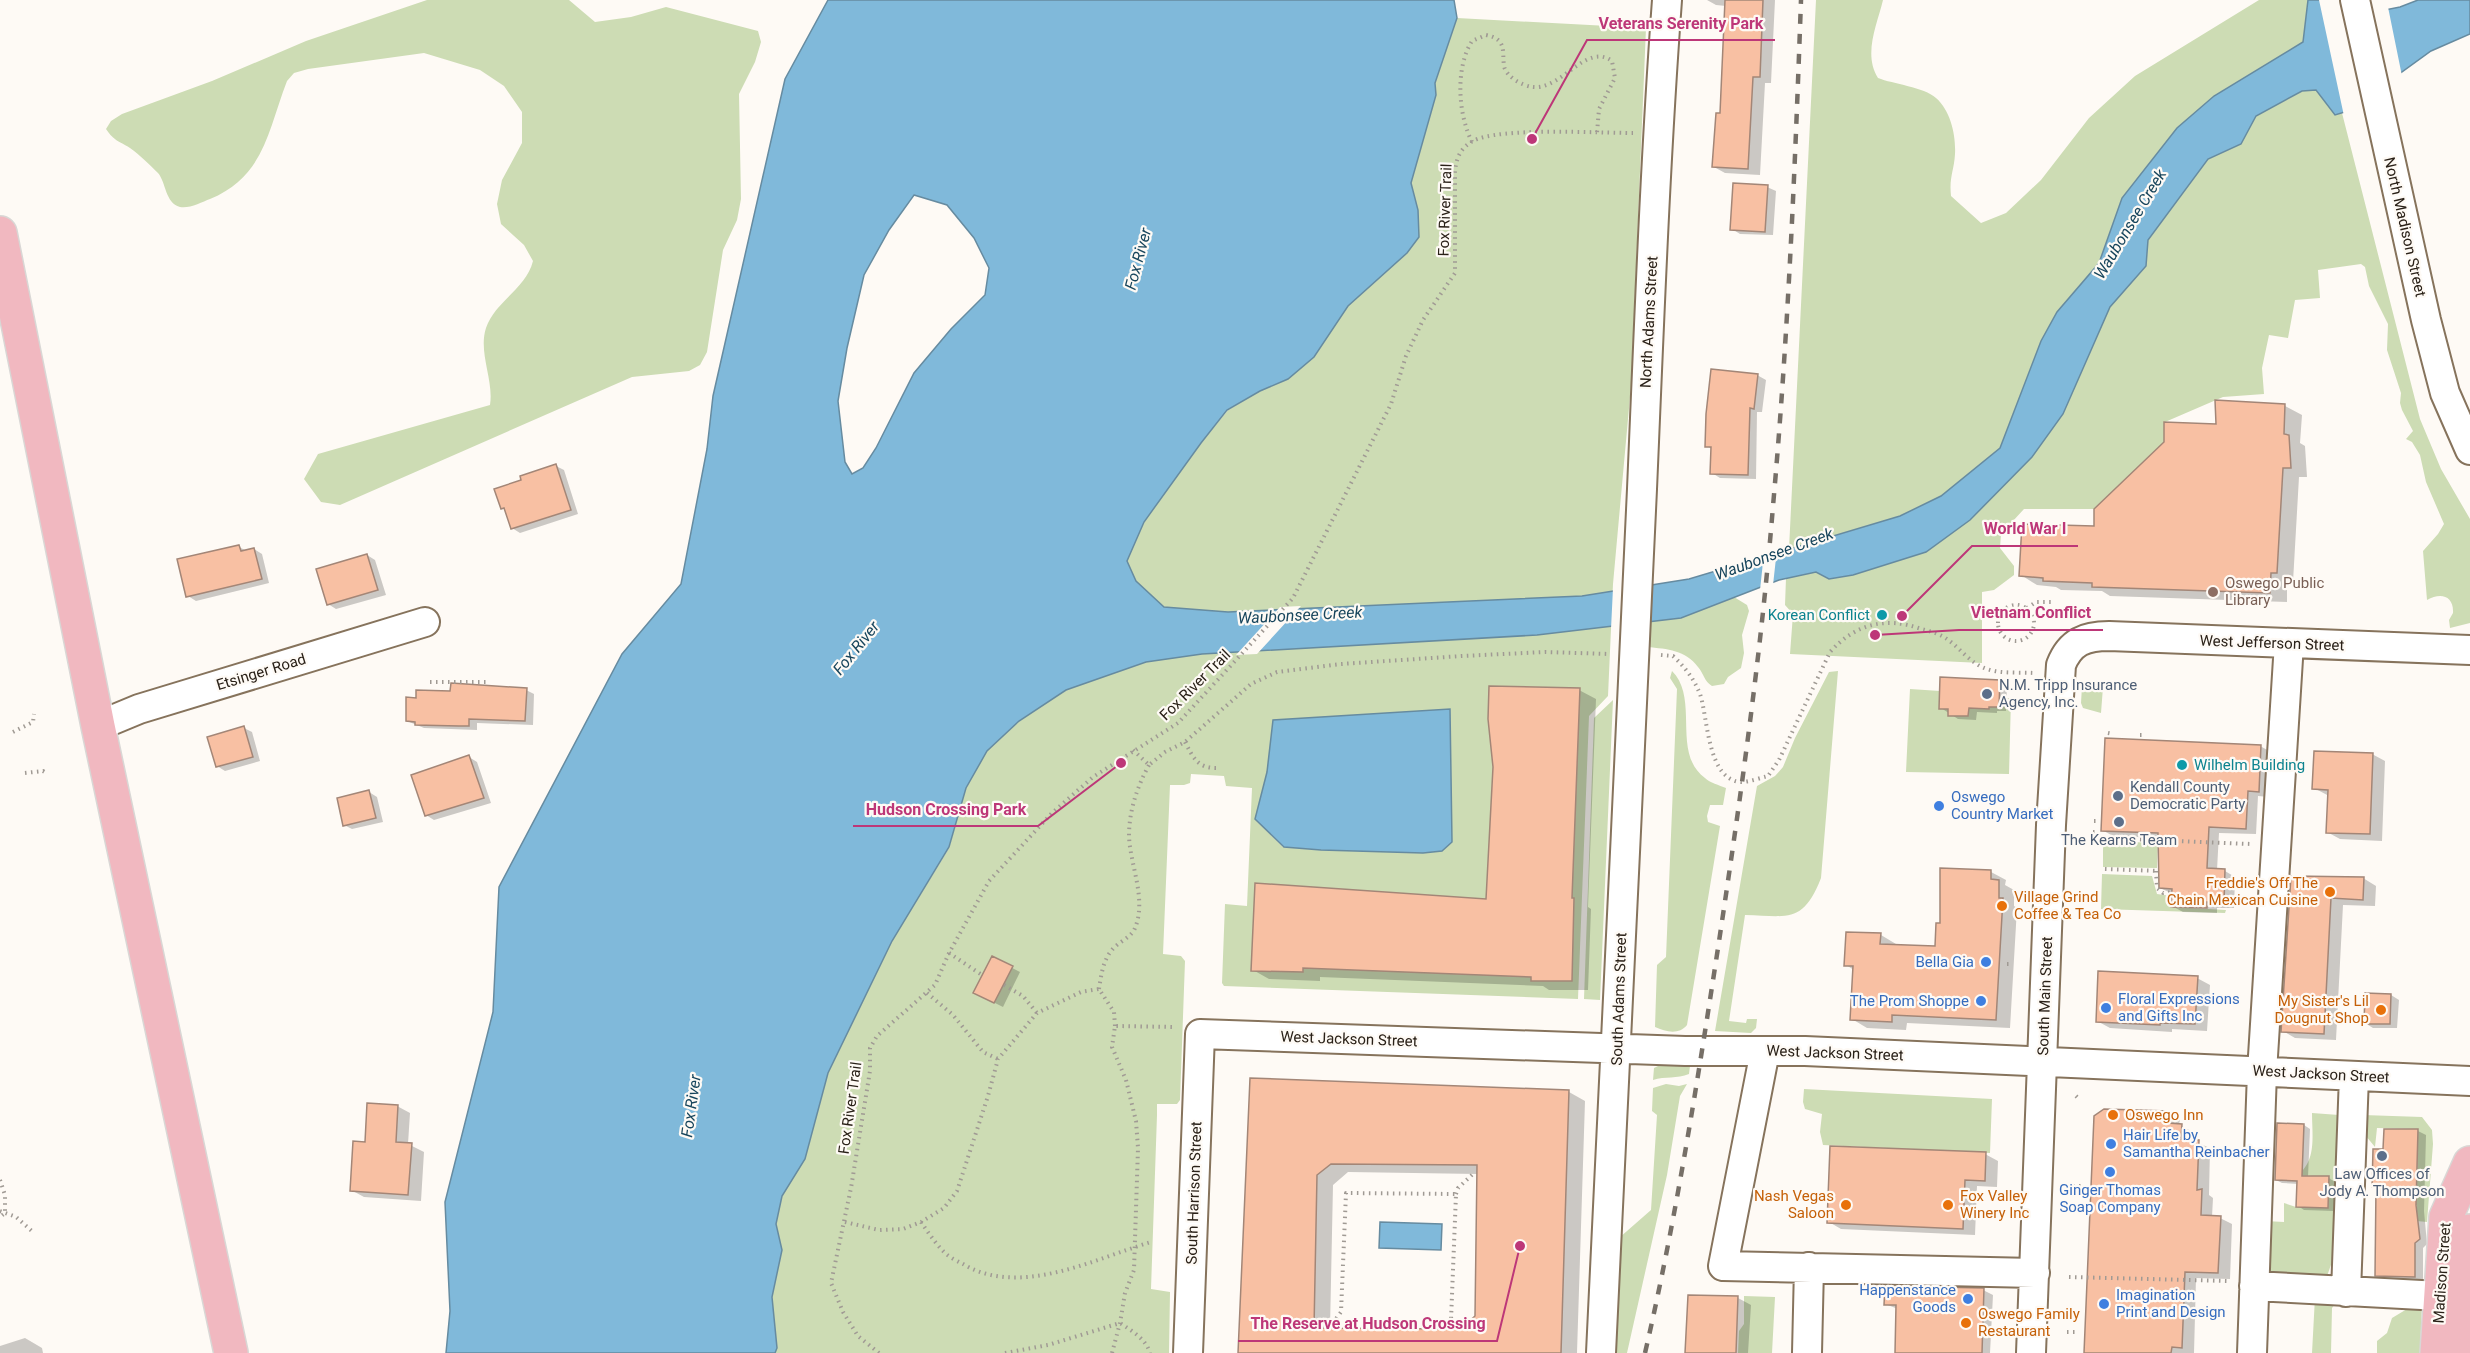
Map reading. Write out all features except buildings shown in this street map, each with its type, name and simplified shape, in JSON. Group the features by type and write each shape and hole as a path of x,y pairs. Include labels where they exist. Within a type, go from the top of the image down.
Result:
{"main road":[{"path":"0,233 3,274 231,1353"},
{"name":"Madison Street","path":"2437,1353 2446,1217 2470,1163"},
{"name":"Madison Street","path":"2467,1353 2470,1231"}],"street":[{"name":"North Adams Street","path":"1636,651 1658,133 1667,0"},
{"name":"North Madison Street","path":"2355,0 2386,145 2445,393 2470,450"},
{"name":"Etsinger Road","path":"98,726 139,709 426,622"},
{"name":"West Jefferson Street","path":"2075,643 2092,636 2470,650"},
{"name":"South Main Street","path":"2031,1353 2051,825 2061,665 2068,650 2075,643"},
{"path":"2252,1353 2262,1072 2289,643"},
{"name":"South Adams Street","path":"1601,1353 1636,651"},
{"name":"West Jackson Street","path":"1191,1031 1618,1048 1765,1051 2470,1081"},
{"name":"South Harrison Street","path":"1188,1353 1191,1031"},
{"path":"1765,1051 1723,1266 2035,1273"},
{"path":"2346,1292 2354,1076"},
{"path":"1807,1353 1809,1267"},
{"path":"2254,1284 2346,1292 2440,1296"}],"path":[{"path":"1597,133 1599,109 1615,78 1612,61 1603,56 1593,57 1553,82 1533,87 1517,81 1510,75 1504,66 1505,53 1496,38 1486,35 1472,41 1463,68 1464,118 1472,142 1491,134 1658,133"},
{"name":"Fox River Trail","path":"879,1353 858,1336 843,1312 831,1283 845,1222 870,1071 870,1048 876,1036 935,985 949,953 989,881 1052,813 1093,777 1178,723 1293,598 1391,404 1406,356 1423,320 1455,273 1456,162 1460,153 1472,142"},
{"path":"2027,608 2035,624 2030,636 2020,642 2003,637 1998,626 2000,614 2004,609 2015,605 2027,608 2036,602 2055,602"},
{"path":"1112,1353 1125,1293 1134,1270 1138,1148 1136,1121 1126,1080 1112,1047 1114,1012 1099,989 1101,972 1111,951 1135,930 1138,914 1137,885 1129,836 1132,805 1149,765 1165,752 1185,742 1251,684 1277,672 1341,664 1545,652 1636,651 1673,656 1686,668 1700,694 1713,758 1720,770 1734,781 1743,782 1768,776 1779,760 1830,652 1839,642 1859,628 1887,622 1913,626 1946,638 1968,658 1986,669 2044,673"},
{"path":"430,682 486,681 486,679"},
{"path":"13,732 33,722 34,714"},
{"path":"1185,742 1198,764 1203,767 1216,768"},
{"path":"1133,750 1149,765"},
{"path":"25,772 43,771 48,774"},
{"path":"2104,838 2277,845"},
{"path":"2105,869 2158,871 2157,888 2163,892 2171,892"},
{"path":"949,953 982,975"},
{"path":"1004,985 1023,996 1037,1013"},
{"path":"845,1222 879,1230 903,1229 921,1222 944,1208 957,1191 998,1059 1037,1013 1082,992 1099,989"},
{"path":"927,993 953,1016 983,1052 998,1059"},
{"path":"1115,1026 1191,1031"},
{"path":"1460,1329 1451,1320 1456,1194 1458,1188 1474,1173"},
{"path":"0,1180 5,1195 3,1212 0,1217"},
{"path":"2073,1186 2083,1186"},
{"path":"1329,1328 1341,1312 1346,1192 1456,1194"},
{"path":"3,1212 16,1217 34,1233"},
{"path":"921,1222 945,1254 976,1272 1007,1278 1080,1267 1150,1242"},
{"path":"2069,1277 2254,1284"},
{"path":"1005,1353 1048,1345 1120,1323 1135,1332 1148,1346 1150,1353"},
{"path":"2067,1332 2076,1332"}],"green space":[{"path":"427,0 569,0 595,22 631,17 666,7 758,31 761,42 755,62 739,94 741,199 737,220 723,250 707,352 700,365 689,371 632,377 340,505 321,502 304,479 318,454 490,405 490,386 484,347 486,328 496,310 524,279 533,261 524,245 501,224 497,204 502,180 522,143 522,112 504,86 480,70 424,53 308,69 294,73 287,81 262,150 243,178 210,199 187,207 175,205 158,173 134,151 114,139 106,129 111,121 122,114 212,81 306,41"},
{"path":"1816,0 1883,0 1871,49 1874,69 1878,78 1924,91 1941,103 1952,124 1955,139 1951,196 1981,223 2006,213 2041,180 2089,118 2135,76 2259,0 2308,0 2303,42 2214,96 2177,128 2122,198 2099,263 2057,312 2041,341 2000,448 1941,496 1900,516 1789,549"},
{"path":"1457,18 1646,28 1631,386 1613,584 1608,696 1589,716 1578,999 1224,986 1222,983 1225,904 1247,906 1252,788 1226,786 1224,776 1191,774 1190,783 1170,785 1163,954 1181,956 1185,961 1180,1100 1177,1104 1157,1104 1151,1289 1170,1292 1169,1353 775,1353 777,1348 772,1297 782,1250 776,1224 782,1196 805,1159 828,1073 892,941 949,848 966,788 987,751 1019,721 1066,690 1144,522 1201,443 1228,410 1260,391 1288,379 1314,357 1348,306 1407,253 1418,210 1411,183 1436,95 1435,83","holes":["1267,772 1423,853 1283,847 1255,819"]},
{"path":"2316,90 2335,115 2342,113 2420,419 2441,469 2470,519 2470,623 2450,628 2449,620 2453,607 2449,599 2437,596 2427,600 2423,551 2444,524 2426,482 2420,455 2412,442 2406,439 2413,431 2402,410 2401,393 2387,350 2388,324 2369,286 2365,267 2361,264 2318,270 2320,298 2295,300 2288,338 2269,335 2262,368 2264,394 2223,397 2165,422 2164,442 2094,509 2024,509 2001,534 2000,548 2014,566 2014,575 1994,590 1982,592 1982,663 1790,654 1793,614 1785,605 1786,578 1816,572 1829,579 1853,575 1926,552 2032,457 2063,414 2110,307 2146,266 2148,240 2208,159 2241,144 2256,116 2302,91"},
{"path":"1734,597 1747,605 1749,611 1742,635 1744,653 1741,668 1728,677 1724,684 1712,686 1693,661 1682,654 1647,647 1650,621 1681,618"},
{"path":"1672,671 1680,683 1684,696 1689,755 1695,767 1707,780 1726,788 1723,805 1710,805 1707,816 1708,822 1720,826 1687,1025 1672,1032 1655,1027 1657,965 1666,957 1677,689 1670,678"},
{"path":"1838,671 1821,878 1808,903 1792,914 1783,916 1745,915 1729,1021 1746,1023 1747,1019 1757,1019 1756,1028 1751,1033 1715,1031 1757,786 1775,776 1783,767 1795,738 1829,672"},
{"path":"2082,686 2103,687 2101,713 2083,708"},
{"path":"1910,689 1940,691 1949,716 1968,716 1969,708 1999,707 1999,698 2011,698 2009,774 1906,772"},
{"path":"1613,700 1600,1000 1584,999 1594,718"},
{"path":"2103,841 2158,843 2157,868 2103,867"},
{"path":"2102,874 2152,876 2157,894 2171,896 2171,907 2226,910 2225,913 2101,909"},
{"path":"1690,1066 1689,1074 1653,1080 1654,1068"},
{"path":"1666,1084 1679,1086 1687,1084 1680,1096 1667,1175 1627,1353 1612,1353 1619,1238 1651,1210 1657,1115 1652,1111 1653,1088"},
{"path":"1804,1089 1992,1099 1990,1153 1823,1145 1820,1132 1822,1114 1805,1109"},
{"path":"2312,1113 2339,1115 2333,1259 2326,1279 2265,1281 2265,1221 2284,1222 2284,1203 2296,1207 2328,1208 2329,1177 2297,1175 2308,1163 2311,1155"},
{"path":"2363,1115 2422,1117 2432,1130 2427,1222 2417,1221 2417,1205 2392,1205 2417,1187 2418,1129 2377,1128 2375,1147 2361,1130"},
{"path":"1744,1296 1775,1297 1772,1353 1738,1353 1739,1331 1744,1324"},
{"path":"2315,1297 2351,1304 2347,1308 2344,1305 2335,1304 2332,1308 2331,1353 2312,1353"},
{"path":"2422,1304 2420,1353 2377,1353 2377,1341 2387,1333 2392,1318 2407,1309"}],"water":[{"path":"828,0 1454,0 1457,18 1435,83 1436,95 1411,183 1418,210 1419,237 1407,253 1348,306 1314,357 1288,379 1260,391 1227,410 1144,522 1127,561 1136,581 1164,607 1228,612 1582,596 1689,579 1900,516 1941,496 2000,448 2041,341 2057,312 2099,263 2122,198 2177,128 2214,96 2303,42 2308,0 2363,0 2380,11 2418,0 2470,0 2470,34 2431,51 2348,111 2335,115 2316,90 2302,91 2256,116 2241,144 2208,159 2148,240 2146,266 2110,307 2063,414 2032,457 1970,520 1926,552 1853,575 1829,579 1816,572 1779,580 1681,618 1537,635 1202,654 1146,662 1066,690 1019,721 987,751 966,788 949,847 892,941 828,1073 805,1159 782,1196 776,1224 782,1250 772,1297 777,1348 775,1353 446,1353 450,1311 445,1202 493,1012 499,887 622,654 681,584 707,449 713,396 785,79","holes":["914,195 947,205 974,238 989,268 985,295 951,329 914,373 876,448 863,468 852,474 845,462 838,401 847,348 864,275 889,230"]},
{"path":"1450,709 1452,842 1442,851 1423,853 1284,847 1255,819 1267,772 1273,720"},
{"path":"1380,1222 1442,1224 1441,1250 1379,1248"}],"pier":[{"path":"2319,0 2367,0 2381,8 2388,7 2402,76 2344,116"},
{"path":"1777,549 1773,585 1760,590 1764,553"},
{"path":"1653,581 1650,624 1611,629 1613,588"},
{"path":"1301,606 1257,654 1236,655 1280,607"}],"railway":[{"path":"1645,1353 1667,1252 1694,1101 1742,783 1756,672 1783,380 1801,0"}],"place":[{"name":"Veterans Serenity Park","path":"1532,139"},
{"name":"Oswego Public Library","path":"2213,592"},
{"name":"Korean Conflict","path":"1882,615"},
{"name":"World War I","path":"1902,616"},
{"name":"Vietnam Conflict","path":"1875,635"},
{"name":"N.M. Tripp Insurance Agency, Inc.","path":"1987,694"},
{"name":"Hudson Crossing Park","path":"1121,763"},
{"name":"Wilhelm Building","path":"2182,765"},
{"name":"Kendall County Democratic Party","path":"2118,796"},
{"name":"Oswego Country Market","path":"1939,806"},
{"name":"The Kearns Team","path":"2119,822"},
{"name":"Freddie's Off The Chain Mexican Cuisine","path":"2330,892"},
{"name":"Village Grind Coffee & Tea Co","path":"2002,906"},
{"name":"Bella Gia","path":"1986,962"},
{"name":"The Prom Shoppe","path":"1981,1001"},
{"name":"Floral Expressions and Gifts Inc","path":"2106,1008"},
{"name":"My Sister's Lil Dougnut Shop","path":"2381,1010"},
{"name":"Oswego Inn","path":"2113,1115"},
{"name":"Hair Life by Samantha Reinbacher","path":"2111,1144"},
{"name":"Law Offices of Jody A. Thompson","path":"2382,1156"},
{"name":"Ginger Thomas Soap Company","path":"2110,1172"},
{"name":"Nash Vegas Saloon","path":"1846,1205"},
{"name":"Fox Valley Winery Inc","path":"1948,1205"},
{"name":"The Reserve at Hudson Crossing","path":"1520,1246"},
{"name":"Happenstance Goods","path":"1968,1299"},
{"name":"Imagination Print and Design","path":"2104,1304"},
{"name":"Oswego Family Restaurant","path":"1966,1323"}],"water label":[{"name":"Waubonsee Creek","path":"2130,224"},
{"name":"Fox River","path":"1138,259"},
{"name":"Waubonsee Creek","path":"1774,554"},
{"name":"Waubonsee Creek","path":"1300,615"},
{"name":"Fox River","path":"856,648"},
{"name":"Fox River","path":"691,1106"}]}
